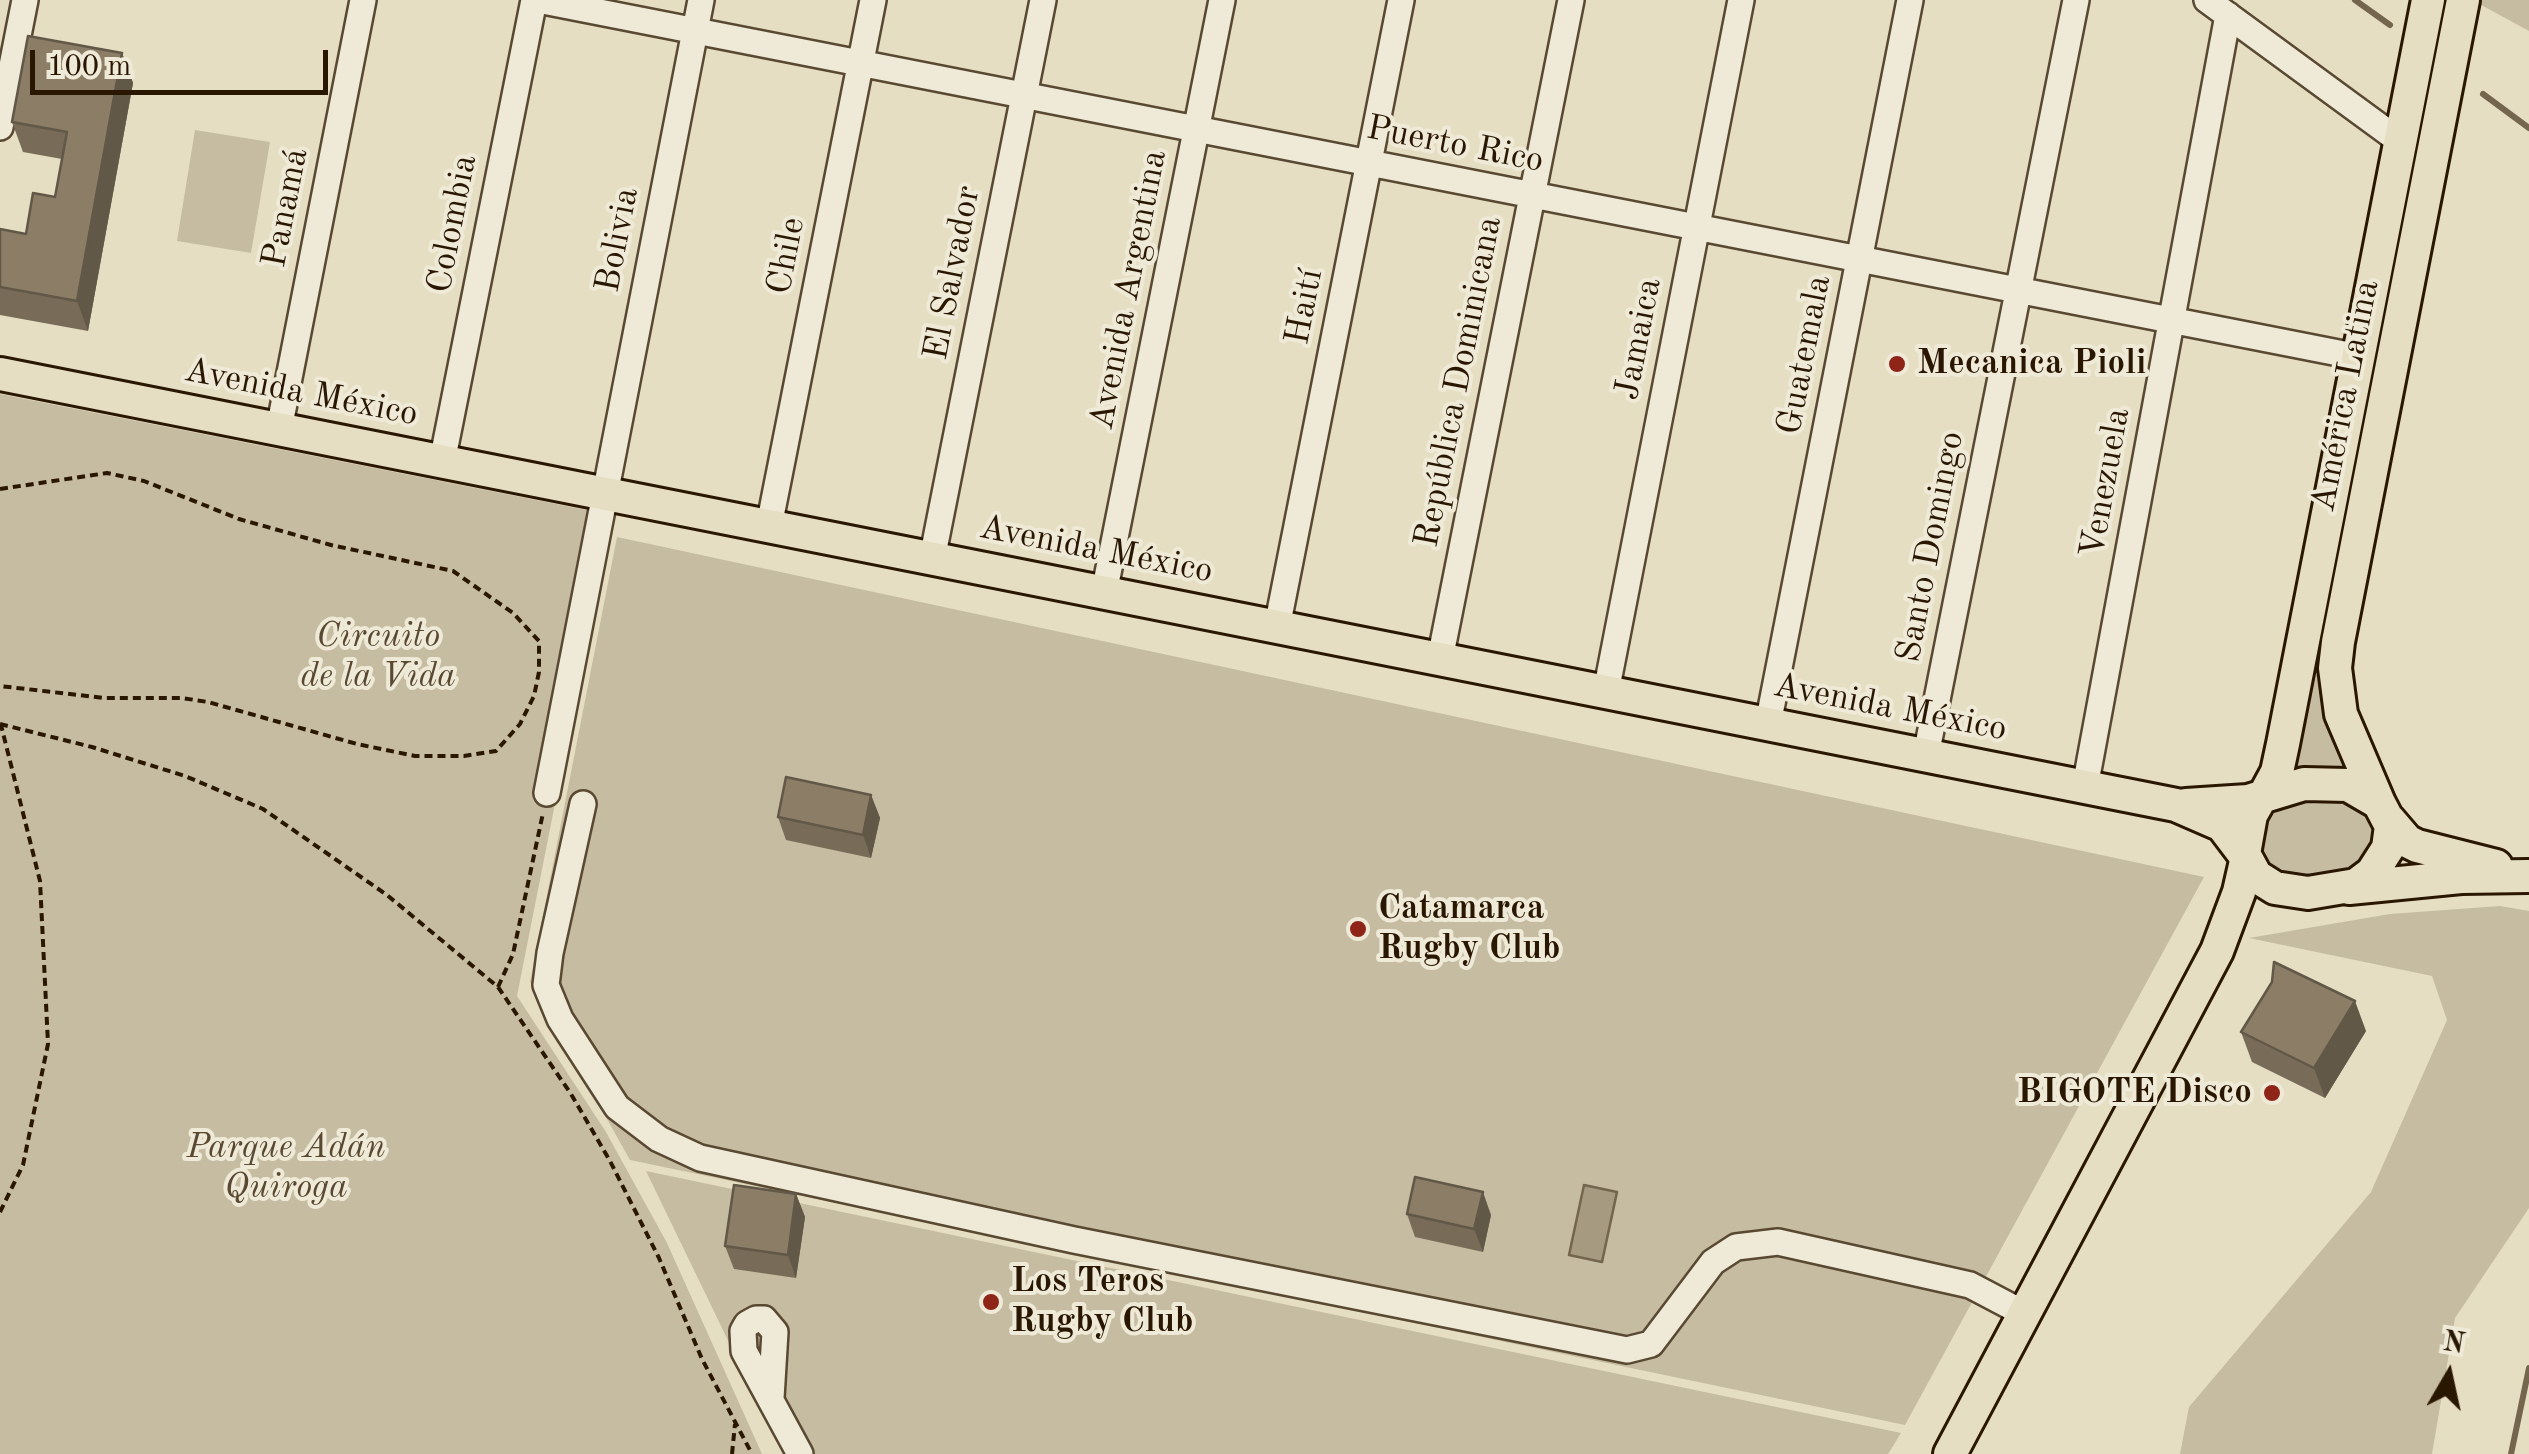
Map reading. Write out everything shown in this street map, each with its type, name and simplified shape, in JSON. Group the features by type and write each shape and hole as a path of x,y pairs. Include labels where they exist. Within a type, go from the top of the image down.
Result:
{"main road":[{"name":"América Latina","path":"2262,797 2276,772 2283,744 2428,0"},
{"name":"América Latina","path":"2384,811 2341,714 2336,655 2463,0"},
{"name":"Avenida México","path":"0,374 2176,805 2230,804 2262,797"},
{"path":"1950,1454 2217,950 2239,892 2251,815 2262,797 2304,784 2332,783 2360,790 2416,846 2529,876 2461,877 2308,893 2284,891 2264,883 2245,858"},
{"name":"Avenida México","path":"2176,805 2222,825 2245,858"},
{"path":"2342,890 2363,880 2378,866 2388,848 2384,811"},
{"path":"2217,950 2244,916 2257,907 2308,893"}],"street":[{"path":"0,127 25,0"},
{"name":"Panamá","path":"279,430 363,0"},
{"name":"Puerto Rico","path":"536,0 2359,358"},
{"name":"Colombia","path":"442,462 536,0"},
{"name":"Bolivia","path":"547,793 702,0"},
{"name":"Chile","path":"768,526 874,0"},
{"name":"El Salvador","path":"932,559 1043,0"},
{"name":"Avenida Argentina","path":"1104,592 1222,0"},
{"name":"Haití","path":"1277,627 1402,0"},
{"name":"República Dominicana","path":"1440,659 1570,0"},
{"name":"Jamaica","path":"1606,692 1741,0"},
{"name":"Guatemala","path":"1768,724 1910,0"},
{"name":"Santo Domingo","path":"1926,756 2076,0"},
{"path":"2217,8 2401,142"},
{"name":"Venezuela","path":"2085,787 2172,321 2217,8"},
{"path":"583,804 546,985 560,1018 617,1107 660,1139 700,1158 1074,1240 1627,1350 1651,1344 1713,1262 1736,1247 1778,1242 1970,1284 2026,1314"},
{"path":"771,1398 800,1454"}],"path":[{"path":"0,489 107,473 144,481 239,520 453,571 488,592 539,641 540,672 534,696 508,738 496,751 464,756 416,756 357,744 195,700 104,698 0,686"},
{"path":"0,1212 22,1165 48,1044 40,881 0,724 92,746 166,770 263,809 386,895 498,987 572,1094 610,1161 660,1258 702,1359 752,1454"},
{"path":"498,987 514,954 547,793"},
{"path":"732,1454 735,1422"}],"green space":[{"path":"2472,0 2529,0 2529,31"},
{"path":"195,130 270,142 251,253 177,241"},
{"path":"2365,375 2380,377 2324,643 2349,771 2289,778"},
{"name":"Parque Adán Quiroga","path":"0,394 612,515 517,996 606,1132 667,1243 762,1454 0,1454"},
{"name":"Catamarca Rugby Club","path":"617,537 2204,877 1905,1425 630,1160 530,982"},
{"path":"2305,798 2364,803 2378,830 2362,864 2340,877 2299,883 2259,863 2264,821 2281,808"},
{"path":"2500,906 2529,911 2529,1208 2455,1318 2432,1454 2180,1454 2189,1407 2371,1192 2447,1020 2432,976 2249,938 2390,914"},
{"name":"Los Teros Rugby Club","path":"646,1171 1901,1433 1888,1454 783,1454"}],"shaded area":[{"path":"1584,1185 1617,1192 1602,1262 1569,1255"}],"building":[{"path":"28,36 122,53 77,301 0,287 0,229 26,234 33,193 55,197 67,132 12,122"},
{"path":"786,777 871,795 863,835 778,817"},
{"path":"2274,962 2355,1001 2314,1068 2241,1032 2272,982"},
{"path":"1415,1177 1483,1192 1474,1229 1407,1214"},
{"path":"734,1185 796,1194 788,1255 725,1246"}],"waterway":[{"path":"2355,0 2390,25"},
{"path":"2483,94 2529,128"},
{"path":"2511,1454 2529,1368"}],"place":[{"name":"Mecanica Pioli","path":"1897,364"},
{"name":"Catamarca Rugby Club","path":"1358,929"},
{"name":"BIGOTE Disco","path":"2272,1093"},
{"name":"Los Teros Rugby Club","path":"991,1302"}],"park label":[{"name":"Circuito de la Vida","path":"378,657"}]}
